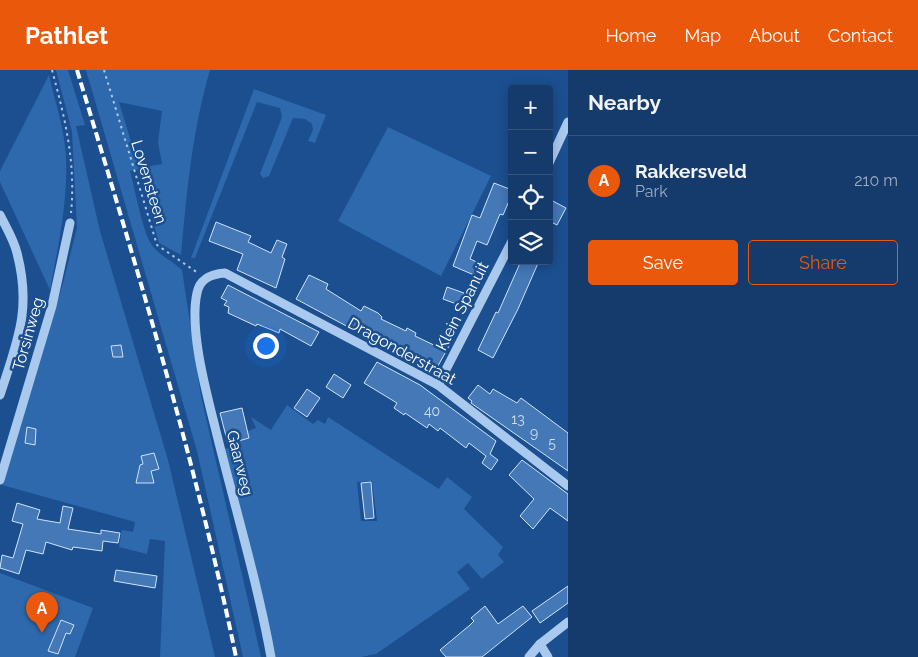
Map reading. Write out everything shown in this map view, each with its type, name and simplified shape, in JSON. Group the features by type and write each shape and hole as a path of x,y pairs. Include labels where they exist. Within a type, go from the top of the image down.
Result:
{"street":[{"path":"553,154 568,122"},
{"path":"0,215 17,252 25,293 21,330 0,395"},
{"name":"Torsinweg","path":"0,480 54,299 70,223"},
{"name":"Klein Spanuit","path":"438,385 508,249"},
{"name":"Dragonderstraat","path":"206,278 213,274 225,273 438,385 568,486"},
{"name":"Gaarweg","path":"206,278 197,290 194,314 204,383 271,657"},
{"path":"531,657 540,644 568,622"},
{"path":"540,644 548,657"}],"path":[{"path":"52,70 66,122 71,156 73,194 70,223"},
{"name":"Lovensteen","path":"104,70 157,245 206,278"}],"shaded area":[{"path":"56,70 68,70 85,125 76,126 100,231 168,460 215,657 160,657 165,541 150,539 147,554 119,547 122,530 133,532 135,522 2,485 63,283 77,228 72,132"},
{"path":"86,70 210,70 194,139 181,255 159,243 139,169 130,171 141,218 150,242 161,254 182,270 201,396 261,657 243,657 197,451","holes":["119,102 162,111 158,142 162,164 139,168"]},
{"path":"49,75 64,137 66,158 62,224 50,290 0,182 0,171"},
{"path":"254,89 326,115 315,143 308,141 313,130 312,124 305,119 293,118 269,176 263,178 260,174 282,117 280,108 257,102 195,258 191,258"},
{"path":"388,127 491,176 441,276 338,221"},
{"path":"287,405 313,424 318,420 325,424 328,417 439,489 447,477 472,497 464,509 503,547 498,555 504,562 482,579 468,563 457,572 470,589 376,654 361,657 275,657 224,449 229,448 226,439 256,428 251,417 271,430","holes":["372,481 377,521 361,521 357,482"]},
{"path":"0,573 93,608 75,657 0,657"}],"building":[{"path":"494,183 508,188 508,203 503,215 500,214 487,245 477,241 470,259 479,263 474,275 453,266 472,215 480,218"},
{"path":"553,201 566,208 557,225 553,223"},
{"path":"216,222 251,236 248,242 271,253 277,240 287,244 282,257 285,259 276,288 237,270 243,254 209,241"},
{"path":"519,265 537,265 518,309 493,358 478,350 496,312 498,313"},
{"path":"309,275 328,284 326,289 361,311 364,306 378,313 382,317 381,319 406,331 407,328 416,333 415,336 438,347 440,341 449,346 434,373 296,299"},
{"path":"228,285 319,332 311,346 280,329 279,333 257,324 256,326 228,313 229,307 224,305 227,301 221,298"},
{"path":"447,287 464,293 459,305 443,299"},
{"path":"121,345 123,357 113,357 111,346"},
{"path":"377,362 420,385 496,441 490,454 498,460 491,470 482,463 486,456 469,443 466,448 440,428 438,431 429,424 427,428 405,413 404,415 394,408 397,403 364,383"},
{"path":"334,374 351,385 343,398 326,387"},
{"path":"478,385 490,394 493,389 517,403 521,398 568,433 568,471 471,403 472,401 468,398"},
{"path":"307,389 320,398 307,417 294,408"},
{"path":"242,408 249,438 228,444 220,413"},
{"path":"27,427 36,429 35,445 25,443"},
{"path":"154,453 159,469 151,471 154,483 136,483 140,465 143,464 141,456"},
{"path":"522,460 568,494 568,521 550,508 533,529 520,516 534,499 509,475"},
{"path":"371,482 374,518 365,519 361,483"},
{"path":"17,503 40,510 37,519 60,523 63,506 73,508 68,529 101,534 101,530 120,533 118,543 103,541 102,551 73,547 72,550 46,542 43,554 26,550 19,574 0,568 2,555 13,558 23,524 12,521"},
{"path":"116,570 157,576 155,588 114,581"},
{"path":"568,586 568,603 540,623 532,611"},
{"path":"485,606 498,624 523,606 532,617 482,657 446,657 440,650 470,625 474,621 471,618"},
{"path":"61,620 74,625 70,634 66,633 58,654 48,651"}],"railway":[{"path":"77,70 183,435 220,583 236,657"}],"place":[{"name":"Rakkersveld","path":"42,633"}]}
